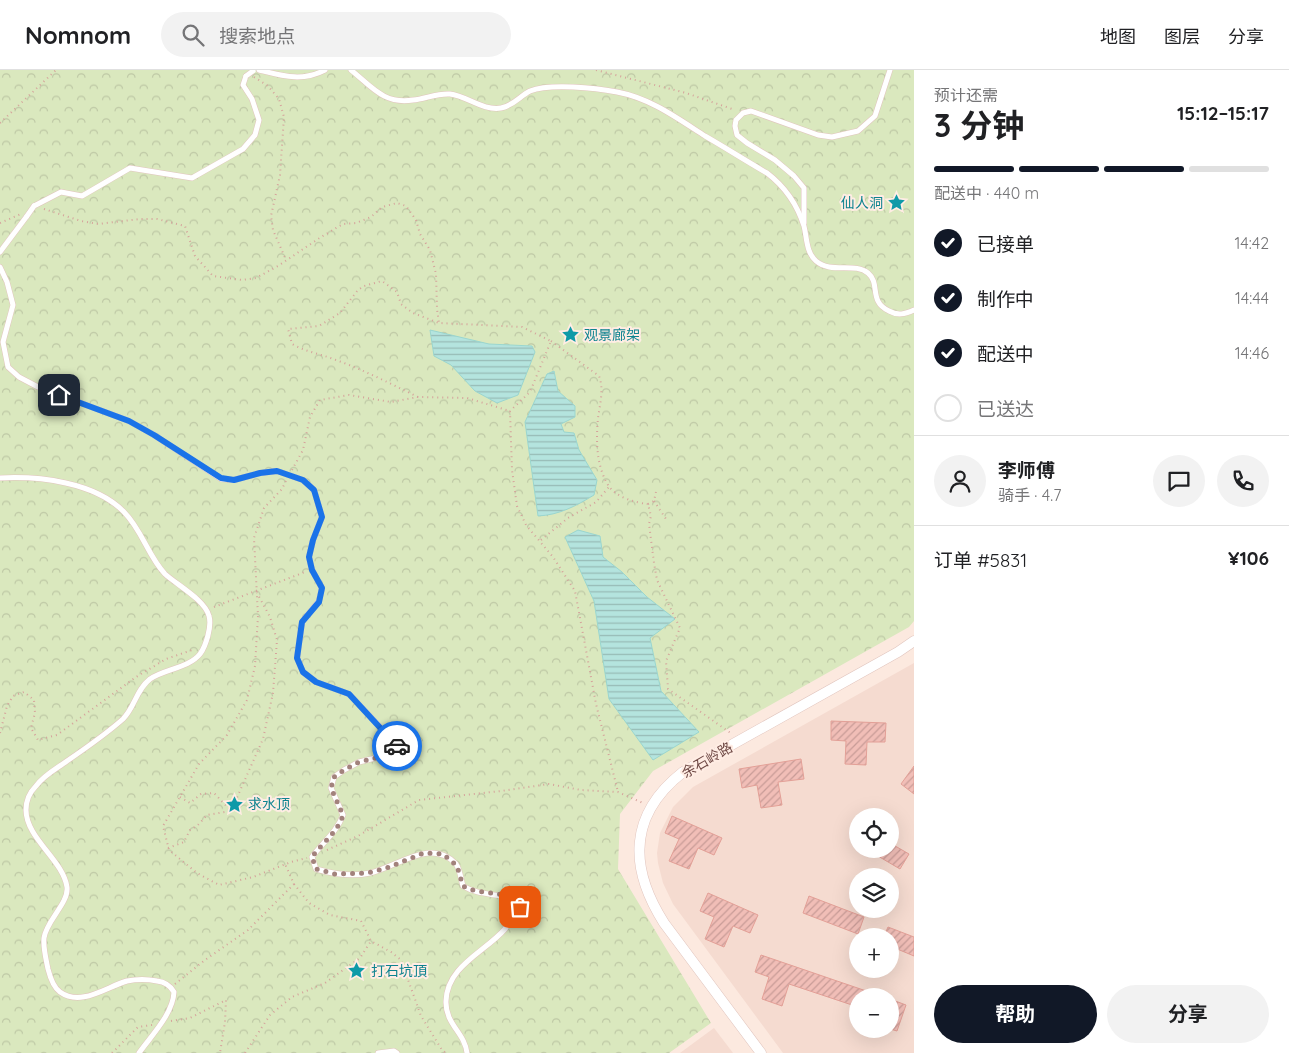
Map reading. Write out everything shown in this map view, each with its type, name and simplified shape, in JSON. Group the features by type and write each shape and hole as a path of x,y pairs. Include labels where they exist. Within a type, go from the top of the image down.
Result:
{"street":[{"name":"余石岭路","path":"761,1053 664,923 651,901 642,877 640,865 640,840 643,828 658,797 683,772 898,652 914,641"}],"lane":[{"path":"0,252 26,214 34,206 61,192 82,196 130,168 192,178 243,149 258,128 259,120 252,99 244,85 246,76 255,72 276,76 300,77 326,70"},
{"path":"350,70 378,94 394,101 412,101 449,94 498,109 510,105 528,92 536,89 569,87 617,92 643,98 779,182 787,192 804,225"},
{"path":"890,70 875,116 858,131 832,137 818,135 751,111 742,113 736,120 735,126 737,135 775,160 794,176 804,188 804,225 808,248 816,261 828,267 867,272 872,280 876,300 882,307 897,315 914,310"},
{"path":"0,267 7,282 13,305 1,342 8,367 19,377 38,387 129,421 221,478 234,480 260,473 277,471 303,480 314,490 322,517 309,557 312,570 322,588 319,602 302,622 297,658 303,672 316,682 349,694 397,745 392,754 359,762 334,777 331,788 343,815 340,825 312,857 316,869 335,874 367,873 384,869 424,853 443,854 457,866 463,886 472,892 506,896 516,900 520,907 505,929 466,962 452,980 446,1001 450,1021 462,1038 467,1053"},
{"path":"0,478 46,479 89,491 115,504 123,510 137,528 161,569 207,610 210,622 202,652 194,660 164,672 148,681 138,692 131,708 121,720 36,785 29,796 26,810 32,829 58,868 67,886 65,898 48,926 44,939 50,978 56,988 64,994 84,997 123,982 135,980 162,981 172,987 174,998 160,1024 139,1053"},
{"path":"378,1053 394,1051 398,1053"}],"path":[{"path":"0,122 56,70"},
{"path":"596,70 686,93 742,113"},
{"path":"255,72 279,99 284,117 280,175 271,216 273,230 286,260"},
{"path":"42,208 98,224 157,219 185,226 195,256 213,276 242,280 256,278 343,224 371,217 382,207 397,203 406,206 416,220 420,234 430,250 436,274 437,309 440,323"},
{"path":"0,223 26,214"},
{"path":"418,397 364,371 305,351 292,344 288,329 319,326 340,313 358,290 364,286 382,281 397,292 401,304 413,313 440,323 522,327 550,340 599,376 602,383 598,422 598,457 609,487 631,502 648,504 654,501"},
{"path":"550,340 530,392 510,411 512,470 517,506 526,525 553,557 574,591 596,704 618,792"},
{"path":"467,398 510,411"},
{"path":"540,541 568,518 596,502 609,487"},
{"path":"656,492 654,501 666,519"},
{"path":"648,504 651,516 649,524 657,580 680,628 666,661 668,689 741,740"},
{"path":"207,610 312,570"},
{"path":"231,812 263,739 273,692 277,640 270,617 256,591"},
{"path":"0,732 7,706 13,696 24,692 34,700 35,713 31,728 38,740 57,735 166,658 205,646"},
{"path":"180,796 190,803 200,794 214,793 231,812"},
{"path":"168,848 184,842 190,830 198,825 207,815 231,812"},
{"path":"285,864 294,884 309,903 330,916 361,921 371,941 391,952 400,960 421,1016 442,1050 446,1053"},
{"path":"172,987 205,960 248,930 294,884"},
{"path":"245,1053 270,1015 292,997 325,983 360,958 371,941"},
{"path":"112,1053 138,1028 190,1018 226,1000 220,1053"}],"shaded area":[{"path":"914,663 914,1053 783,1053 673,904 663,883 657,853 660,833 673,807 693,787"},
{"path":"714,1028 733,1053 680,1053"}],"green space":[{"path":"0,70 914,70 914,621 909,627 653,771 620,814 618,869 711,1023 669,1053 0,1053"}],"water":[{"path":"430,330 489,344 532,346 535,352 518,395 497,403 475,391 451,365 434,356"},
{"path":"554,371 558,391 575,406 575,417 561,424 564,432 574,433 579,450 597,480 594,495 581,503 553,514 538,516 525,422 547,374"},
{"path":"578,530 600,536 603,557 622,572 647,597 675,619 650,638 661,691 699,732 653,760 609,699 594,601 565,537"}],"building":[{"path":"831,721 886,723 885,742 867,742 866,765 845,764 846,741 831,740"},
{"path":"801,759 804,779 778,782 782,805 761,808 757,785 742,788 739,769"},
{"path":"914,766 914,794 901,784"},
{"path":"672,816 722,838 714,855 698,848 689,869 669,861 679,839 665,833"},
{"path":"899,848 909,854 900,869 881,858 899,858"},
{"path":"708,893 758,915 750,933 733,926 724,947 705,939 714,917 700,911"},
{"path":"809,896 849,911 849,918 864,918 860,928 849,928 849,931 803,913"},
{"path":"899,931 914,937 914,956 899,950"},
{"path":"761,955 858,988 849,988 849,1004 789,984 782,1006 762,999 769,977 755,972"},
{"path":"899,1002 906,1005 899,1025"}],"way so far":[{"path":"397,746 392,754 359,762 334,777 331,788 343,815 340,825 312,857 316,869 335,874 367,873 384,869 424,853 443,854 457,866 463,886 472,892 506,896 516,900 520,907"}],"place":[{"name":"仙人洞","path":"897,203"},
{"name":"观景廊架","path":"570,335"},
{"name":"求水顶","path":"234,804"},
{"name":"打石坑頂","path":"357,971"}],"route":[{"path":"59,395 129,421 221,478 234,480 260,473 277,471 303,480 314,490 322,517 309,557 312,570 322,588 319,602 302,622 297,658 303,672 316,682 349,694 397,746"}]}
